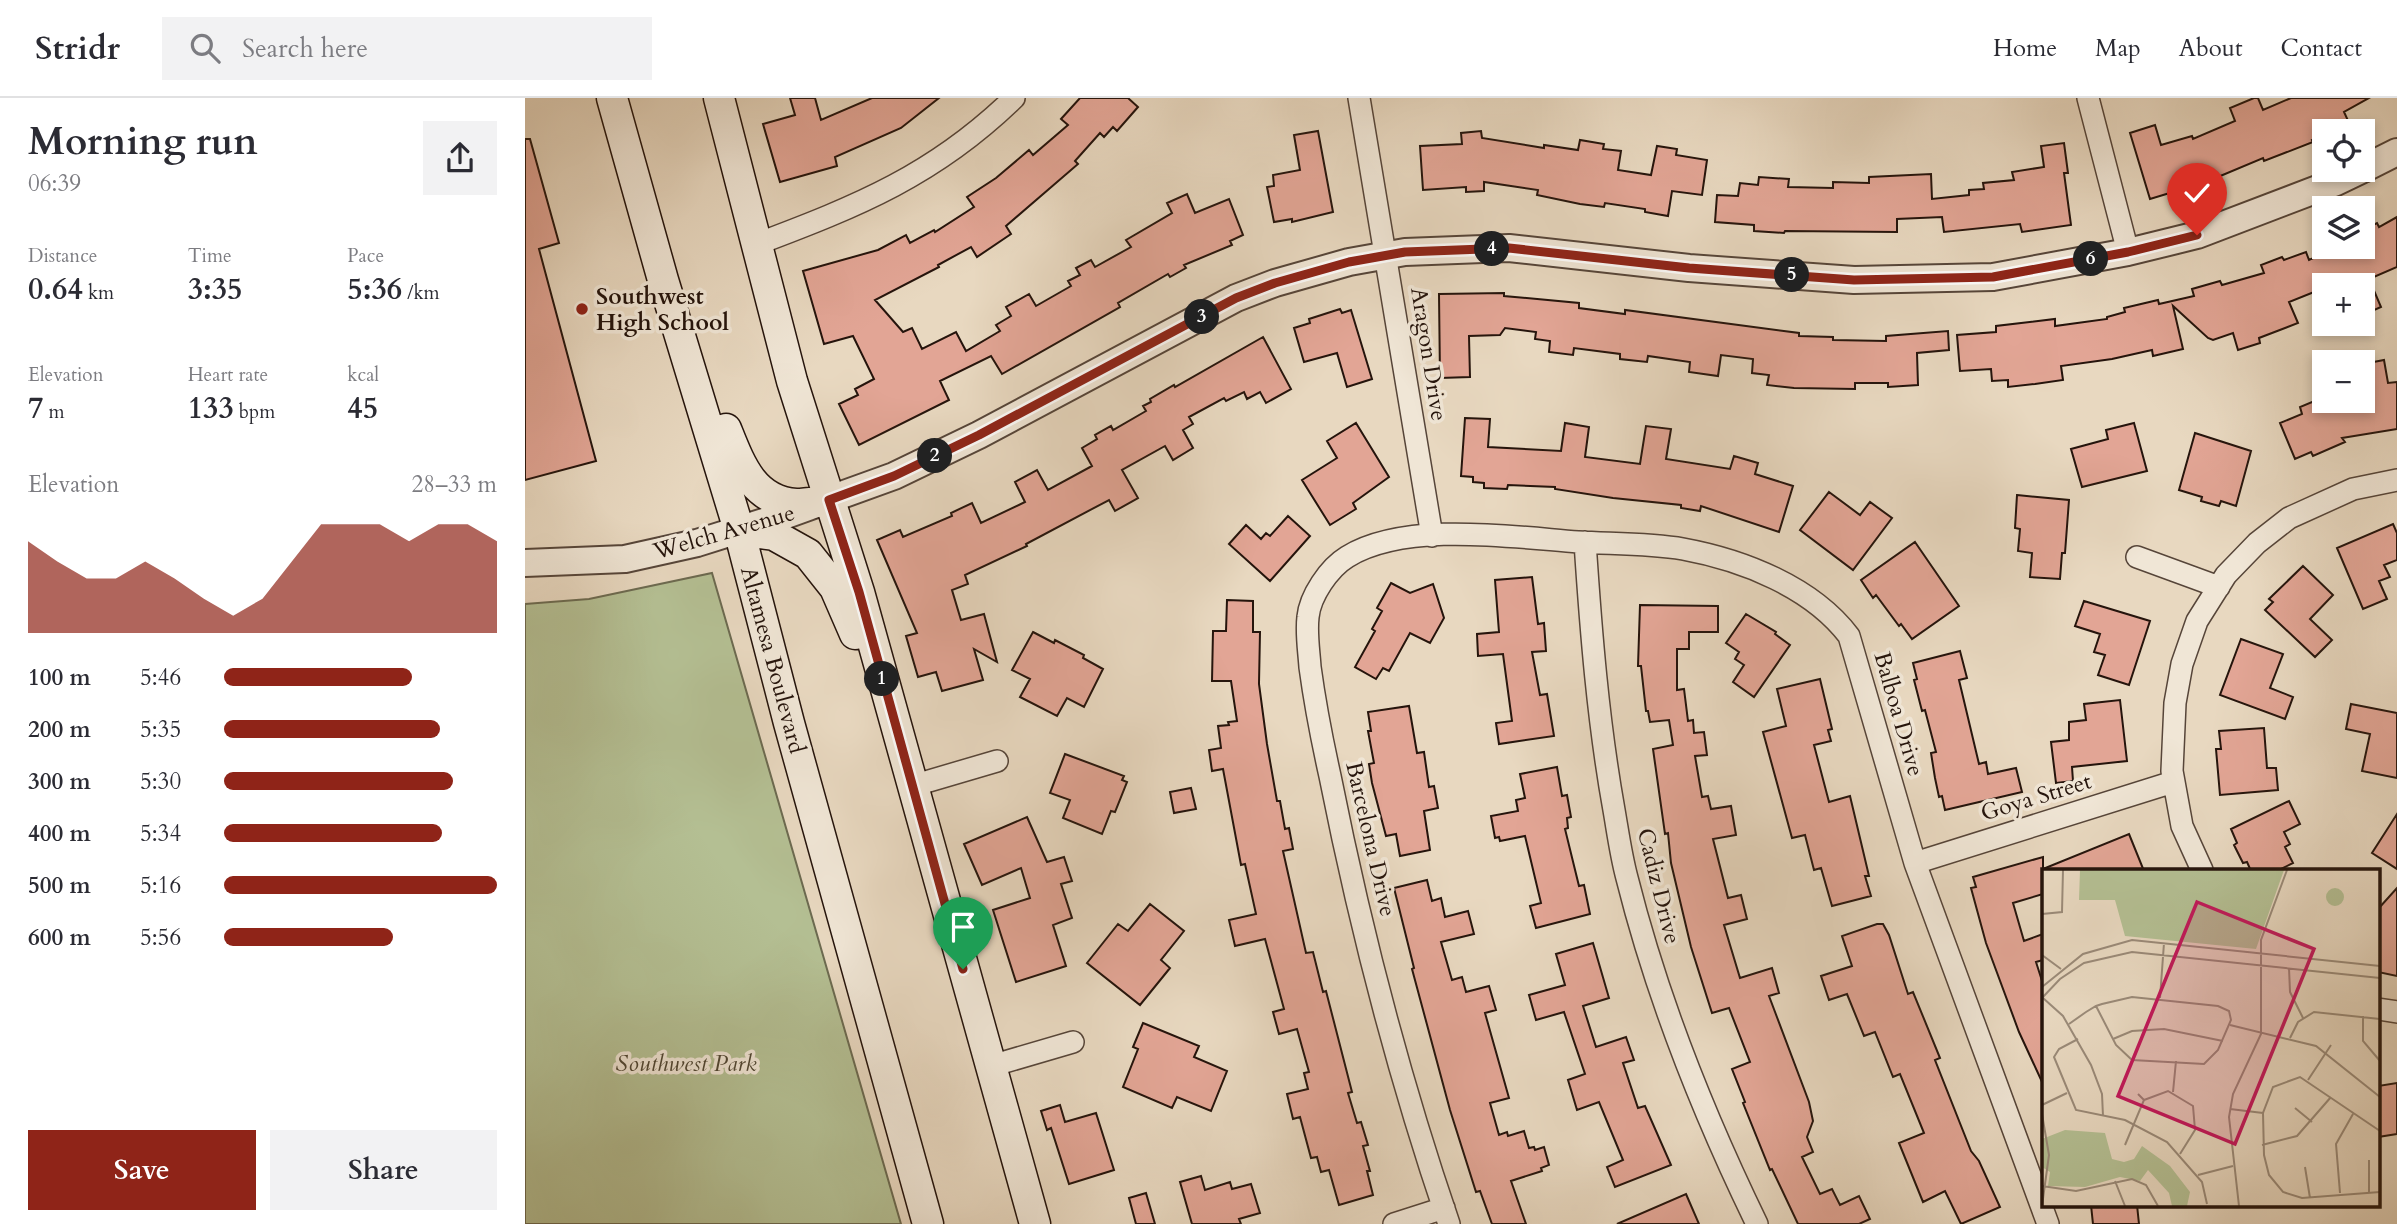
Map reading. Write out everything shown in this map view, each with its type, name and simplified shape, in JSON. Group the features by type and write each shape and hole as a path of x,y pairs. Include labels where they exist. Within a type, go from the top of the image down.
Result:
{"main road":[{"name":"Altamesa Boulevard","path":"612,98 739,530 789,723 928,1224"},
{"path":"719,98 792,381 859,592 1035,1224"},
{"path":"692,376 726,429 741,466 754,486 773,499 798,504 829,500"},
{"path":"739,530 774,535 808,554 835,588 888,701"}],"street":[{"path":"757,244 835,214 919,173 956,148 1014,98"},
{"name":"Aragon Drive","path":"1359,98 1432,536"},
{"path":"2088,98 2128,252"},
{"name":"Welch Avenue","path":"2375,163 2397,152"},
{"name":"Welch Avenue","path":"525,564 625,559 739,530 829,500 894,476 979,435 1236,298 1275,283 1349,262 1405,252 1509,248 1689,268 1854,280 1993,277 2128,252 2197,235 2336,182"},
{"path":"2202,869 2182,826 2172,771 2175,703 2182,664 2197,621 2226,575 2257,543 2289,518 2353,489 2397,480"},
{"name":"Balboa Drive","path":"1432,536 1479,534 1682,549 1736,562 1773,578 1836,619 1849,636 1915,863 2042,1205"},
{"name":"Barcelona Drive","path":"1432,536 1388,540 1347,557 1317,591 1307,615 1315,703 1341,835 1403,1080 1446,1216"},
{"name":"Cadiz Drive","path":"1585,542 1601,736 1626,875 1654,974 1687,1067 1729,1167 1757,1224"},
{"path":"2137,557 2218,587"},
{"path":"912,786 996,761"},
{"name":"Goya Street","path":"1915,863 2173,782"},
{"path":"2379,1009 2397,1012"},
{"path":"991,1066 1073,1042"},
{"name":"Balboa Drive","path":"2042,1206 2049,1224"},
{"path":"1394,1224 1446,1216"}],"green space":[{"name":"Southwest Park","path":"712,573 901,1224 525,1224 525,604 589,599"}],"building":[{"path":"790,98 815,98 821,120 872,98 939,98 901,128 835,157 837,166 780,182 763,124 795,115"},
{"path":"1080,98 1128,98 1138,107 1117,131 1113,127 1104,137 1100,133 1075,161 1078,164 1006,226 1011,234 977,257 971,247 875,300 903,332 912,328 922,349 956,332 966,351 1000,331 996,325 1011,316 1006,307 1029,294 1036,306 1071,286 1068,281 1080,275 1076,268 1091,260 1095,267 1131,247 1126,240 1172,213 1167,203 1187,194 1195,213 1229,199 1243,235 1230,241 1232,245 1184,265 1186,268 1170,277 1168,274 1118,303 1120,307 1002,374 991,356 940,381 949,400 859,445 839,404 858,395 855,389 874,379 853,336 824,344 803,271 878,250 906,235 910,243 934,230 935,232 974,207 967,197 996,178 1029,150 1033,155 1068,125 1061,119"},
{"path":"2254,98 2258,98 2263,110 2291,98 2369,98 2344,112 2347,119 2312,119 2312,142 2264,161 2263,158 2206,182 2150,199 2130,133 2155,125 2161,145 2192,136 2193,139 2235,121 2230,108"},
{"path":"1318,131 1333,212 1292,222 1292,219 1274,222 1267,187 1274,186 1273,175 1300,170 1294,135"},
{"path":"1481,131 1482,138 1544,148 1544,145 1578,150 1580,140 1604,144 1603,149 1621,151 1618,170 1651,175 1657,146 1677,149 1676,155 1707,160 1702,195 1672,191 1668,216 1645,212 1645,209 1605,203 1604,207 1580,204 1537,195 1538,190 1484,182 1484,191 1466,192 1466,187 1423,190 1420,146 1462,144 1461,133"},
{"path":"525,139 530,139 559,243 539,249 596,461 525,480"},
{"path":"2064,143 2068,173 2064,173 2071,225 2022,232 2020,224 1944,232 1942,217 1897,219 1897,232 1784,233 1754,231 1754,225 1715,222 1717,195 1738,196 1740,183 1758,185 1759,177 1789,179 1788,187 1833,188 1833,182 1869,183 1869,177 1931,174 1932,199 1969,195 1969,190 1984,189 1983,183 2014,180 2012,172 2044,167 2041,146"},
{"path":"2397,217 2397,267 2375,276 2375,273 2312,273 2312,293 2289,302 2298,323 2259,338 2260,343 2238,350 2233,333 2213,340 2208,338 2173,306 2183,349 2153,356 2152,350 2061,366 2063,380 2008,387 2008,380 1992,381 1991,369 1960,371 1957,335 1996,332 1996,326 2055,319 2055,326 2107,319 2125,312 2124,308 2158,300 2159,304 2194,296 2192,289 2220,281 2222,285 2264,273 2261,265 2306,252 2309,260 2375,259 2375,224 2379,227"},
{"path":"1504,293 1504,296 1579,303 1579,308 1625,314 1625,310 1799,333 1799,336 1833,337 1833,340 1886,341 1886,336 1948,331 1949,350 1917,353 1918,385 1888,387 1888,383 1855,383 1855,389 1794,388 1767,385 1769,375 1752,373 1753,359 1721,355 1718,376 1689,372 1690,362 1648,356 1647,362 1620,359 1620,354 1574,348 1573,355 1549,352 1550,341 1535,339 1536,332 1505,328 1500,335 1469,336 1470,377 1440,378 1439,294"},
{"path":"2375,293 2381,307 2375,310"},
{"path":"1340,309 1342,313 1351,310 1372,379 1347,387 1337,353 1304,362 1294,328 1310,323 1309,319"},
{"path":"1263,337 1291,389 1266,403 1260,392 1247,399 1244,392 1226,401 1224,398 1189,417 1193,424 1183,430 1193,448 1173,460 1165,446 1122,470 1138,498 1115,511 1109,500 1026,544 1027,546 965,575 968,584 952,590 961,620 984,614 997,662 974,649 983,680 942,691 936,672 918,677 906,636 917,633 877,540 900,530 903,537 952,516 951,513 972,503 981,523 1025,502 1015,482 1037,470 1048,490 1092,466 1082,448 1097,439 1095,435 1111,426 1113,430 1146,411 1143,406 1151,402 1150,399"},
{"path":"2384,360 2388,383 2397,382 2397,429 2342,438 2345,442 2313,456 2311,452 2295,459 2280,423 2302,414 2300,407 2312,402 2312,413 2375,413 2375,362"},
{"path":"1465,418 1490,419 1488,447 1561,451 1565,423 1589,427 1585,457 1640,464 1646,426 1671,429 1666,459 1730,469 1734,456 1758,463 1755,474 1793,486 1779,532 1701,506 1700,511 1681,508 1681,505 1613,498 1555,487 1508,485 1507,489 1484,488 1484,483 1473,482 1473,477 1461,476"},
{"path":"1356,423 1389,477 1353,503 1356,509 1330,525 1302,480 1337,458 1327,441"},
{"path":"2134,423 2147,471 2082,487 2071,449 2108,439 2106,430"},
{"path":"2195,433 2251,451 2236,506 2221,501 2219,506 2201,501 2202,497 2179,490"},
{"path":"1829,492 1860,515 1870,502 1892,518 1853,570 1800,530"},
{"path":"2017,495 2069,500 2060,579 2030,577 2032,553 2018,551 2020,529 2015,528"},
{"path":"1288,516 1310,536 1270,581 1229,544 1246,525 1261,539 1266,533 1270,536"},
{"path":"2393,524 2397,533 2397,560 2384,565 2390,577 2379,581 2387,599 2363,609 2337,548"},
{"path":"1915,542 1959,606 1912,639 1876,595 1873,598 1861,580"},
{"path":"2303,566 2333,595 2310,619 2332,640 2315,657 2265,610 2273,602 2269,599"},
{"path":"1532,577 1538,624 1544,623 1546,651 1532,652 1540,695 1547,694 1554,736 1499,744 1496,723 1512,721 1503,654 1478,656 1477,634 1499,632 1495,580"},
{"path":"1391,583 1410,593 1433,584 1444,618 1430,643 1410,633 1389,671 1383,668 1376,679 1355,667 1375,631 1372,629 1382,611 1377,608"},
{"path":"1227,600 1253,601 1253,632 1260,632 1259,684 1267,744 1277,801 1280,801 1285,829 1289,828 1293,849 1283,851 1306,953 1313,952 1323,992 1326,991 1352,1092 1348,1093 1357,1123 1361,1122 1368,1145 1363,1146 1373,1195 1339,1205 1329,1170 1321,1172 1317,1157 1311,1158 1300,1117 1293,1119 1287,1094 1308,1089 1304,1073 1309,1072 1297,1029 1279,1034 1273,1012 1284,1009 1265,939 1235,946 1229,920 1256,914 1245,864 1241,865 1223,769 1212,771 1209,750 1221,748 1218,726 1237,721 1231,681 1212,681 1213,631 1226,631"},
{"path":"2084,601 2150,621 2129,685 2098,675 2105,655 2094,652 2100,634 2075,626"},
{"path":"1640,605 1718,606 1718,632 1689,632 1689,649 1677,649 1677,690 1684,689 1688,721 1693,720 1694,733 1704,732 1707,755 1695,756 1702,797 1708,796 1711,809 1731,806 1736,835 1713,839 1728,898 1741,895 1747,919 1724,925 1740,978 1772,968 1779,993 1769,996 1809,1102 1813,1121 1807,1137 1813,1152 1802,1157 1820,1194 1832,1189 1840,1205 1859,1196 1870,1219 1859,1224 1798,1224 1772,1169 1770,1170 1743,1103 1745,1102 1732,1069 1750,1062 1729,1008 1712,1013 1691,947 1671,863 1668,833 1665,834 1653,749 1673,745 1669,720 1650,722 1646,711 1641,666 1638,666"},
{"path":"1746,614 1776,632 1775,634 1790,645 1754,697 1733,682 1744,665 1735,659 1739,652 1726,643"},
{"path":"1033,632 1084,655 1083,658 1103,669 1084,707 1067,698 1057,716 1020,697 1030,679 1012,670"},
{"path":"2241,639 2283,654 2270,688 2293,697 2285,719 2220,695"},
{"path":"1960,651 1967,678 1959,680 1979,764 1986,762 1988,774 2016,768 2022,792 1945,810 1942,796 1939,797 1931,753 1936,752 1925,710 1922,711 1914,680 1917,679 1913,663"},
{"path":"1820,679 1832,729 1828,730 1831,741 1814,745 1829,802 1850,796 1869,876 1865,876 1871,896 1832,906 1821,868 1814,870 1805,835 1792,838 1763,732 1786,726 1777,689"},
{"path":"2120,700 2127,761 2072,767 2073,781 2056,783 2051,742 2069,740 2069,722 2086,720 2084,704"},
{"path":"2351,704 2397,713 2397,778 2362,771 2370,734 2346,729"},
{"path":"1409,706 1417,753 1424,752 1429,787 1434,786 1438,808 1424,811 1430,850 1400,856 1396,834 1386,836 1372,783 1369,764 1374,763 1368,731 1371,731 1368,712"},
{"path":"2264,728 2267,768 2276,768 2278,790 2220,795 2216,749 2221,749 2219,731"},
{"path":"1065,754 1124,776 1122,780 1127,782 1115,812 1111,811 1102,834 1063,818 1070,800 1050,793"},
{"path":"1557,767 1562,796 1567,795 1571,817 1567,818 1568,828 1565,829 1579,886 1584,885 1590,914 1536,928 1530,906 1541,903 1525,836 1500,841 1499,837 1495,838 1491,816 1518,811 1516,800 1525,798 1520,774"},
{"path":"1191,788 1196,809 1174,813 1170,792"},
{"path":"2289,801 2300,824 2284,832 2290,844 2285,847 2293,863 2281,869 2250,869 2247,862 2243,863 2234,845 2237,843 2231,829"},
{"path":"2397,814 2397,869 2372,853"},
{"path":"1027,817 1047,862 1064,857 1072,881 1061,884 1072,918 1053,925 1066,966 1016,982 993,910 1030,898 1021,868 982,885 964,844"},
{"path":"2129,834 2143,869 2043,869"},
{"path":"2043,857 2042,894 2013,903 2024,941 2042,934 2042,960 2036,962 2042,981 2042,1082 2019,1032 1986,943 1971,888 1976,887 1973,877"},
{"path":"1427,880 1432,901 1441,898 1445,917 1468,911 1474,934 1441,942 1452,980 1462,977 1466,992 1489,986 1496,1010 1485,1013 1509,1098 1490,1103 1499,1135 1507,1132 1508,1136 1524,1131 1529,1148 1534,1147 1535,1150 1544,1147 1549,1165 1541,1168 1542,1171 1511,1181 1526,1224 1492,1224 1480,1191 1476,1192 1450,1110 1412,969 1414,968 1394,888"},
{"path":"2397,888 2397,976 2379,972 2379,908"},
{"path":"1150,904 1184,931 1161,960 1170,968 1140,1005 1087,963 1118,924 1128,931"},
{"path":"1883,924 1889,935 1908,994 1913,992 1940,1058 1935,1060 1971,1151 1979,1161 2000,1207 1961,1224 1945,1191 1923,1202 1899,1143 1924,1133 1900,1074 1893,1077 1875,1032 1864,1036 1847,994 1829,1000 1821,976 1852,966 1842,936"},
{"path":"1593,943 1609,998 1583,1006 1596,1047 1626,1037 1634,1060 1623,1063 1638,1108 1645,1106 1671,1165 1615,1187 1607,1167 1623,1160 1599,1102 1577,1110 1568,1080 1585,1074 1564,1012 1536,1020 1529,995 1565,985 1556,954"},
{"path":"1143,1023 1199,1046 1194,1057 1227,1071 1211,1111 1177,1097 1172,1108 1123,1087 1138,1049 1133,1047"},
{"path":"2397,1083 2397,1134 2379,1137 2379,1086"},
{"path":"1060,1105 1065,1122 1096,1113 1114,1170 1069,1184 1051,1128 1047,1130 1041,1111"},
{"path":"1201,1176 1205,1190 1230,1182 1232,1189 1251,1184 1260,1213 1239,1219 1241,1224 1192,1224 1180,1182"},
{"path":"1146,1193 1155,1224 1136,1224 1129,1198"},
{"path":"1686,1194 1699,1224 1617,1224"},
{"path":"2091,1206 2137,1206 2139,1224 2093,1224"}],"place":[{"name":"Southwest High School","path":"582,309"}],"route":[{"path":"963,969 859,592 829,500 894,476 979,435 1236,298 1275,283 1349,262 1405,252 1509,248 1689,268 1854,280 1993,277 2128,252 2197,235"}]}
